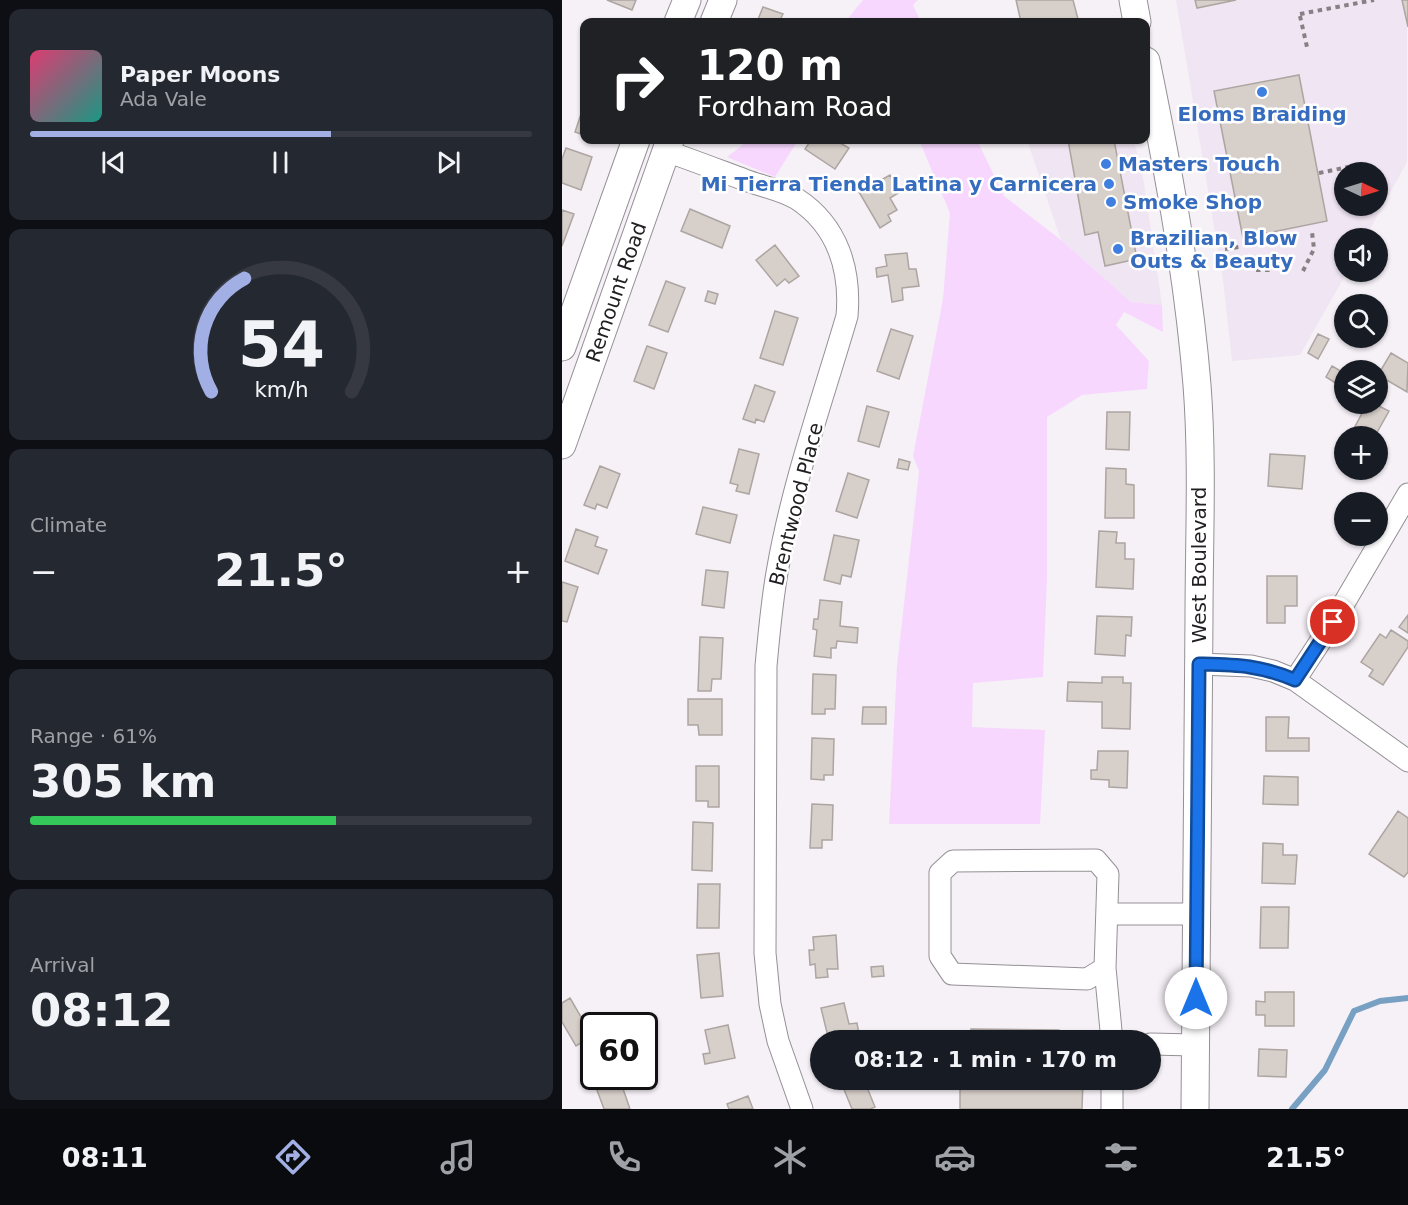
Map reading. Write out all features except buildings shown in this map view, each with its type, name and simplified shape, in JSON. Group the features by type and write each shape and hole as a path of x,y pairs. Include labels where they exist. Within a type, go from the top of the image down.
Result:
{"main road":[{"path":"680,18 687,0"},
{"path":"716,18 723,0"},
{"path":"1133,0 1137,18"},
{"name":"West Boulevard","path":"1150,81 1182,245 1197,386 1199,664 1195,1109"},
{"name":"Remount Road","path":"562,347 635,144"},
{"name":"Remount Road","path":"562,445 668,145"}],"street":[{"name":"Brentwood Place","path":"668,145 795,198 812,212 830,232 843,260 849,291 847,316 792,507 778,567 766,666 766,964 770,1004 778,1041 802,1109"},
{"path":"1295,680 1333,622 1408,494"},
{"path":"1199,664 1251,666 1273,671 1295,680 1408,762"},
{"path":"1105,968 1087,979 952,975 940,956 940,873 953,861 1096,860 1108,874 1105,968 1111,1030"},
{"path":"1107,914 1197,914"},
{"path":"1161,1044 1195,1045"},
{"path":"1112,1090 1112,1109"}],"path":[{"path":"1307,47 1300,15 1374,0"},
{"path":"1319,173 1334,170"},
{"path":"1303,271 1314,249 1312,232"},
{"path":"1225,249 1240,247"},
{"path":"1260,261 1261,269"},
{"path":"1252,262 1256,270 1273,270"}],"shaded area":[{"path":"863,0 918,0 913,5 919,18 848,18"},
{"path":"1176,0 1407,0 1407,162 1388,196 1388,162 1334,162 1334,216 1377,216 1371,228 1334,228 1334,282 1341,282 1300,355 1232,361 1223,280"},
{"path":"744,144 796,144 775,177 727,157"},
{"path":"921,144 979,144 1004,196 1061,240 1131,302 1162,305 1163,332 1124,312 1116,325 1149,361 1147,389 1082,395 1047,417 1047,577 1043,677 973,683 972,727 1045,730 1040,824 889,824 897,666 919,471 913,456 943,299 950,213"},
{"path":"1028,144 1135,144 1144,183 1162,305 1131,302 1061,240"}],"waterway":[{"path":"1292,1109 1325,1070 1354,1011 1380,1001 1408,998"}],"place":[{"name":"Eloms Braiding","path":"1262,92"},
{"name":"Masters Touch","path":"1106,164"},
{"name":"Mi Tierra Tienda Latina y Carnicera","path":"1109,184"},
{"name":"Smoke Shop","path":"1111,202"},
{"name":"Brazilian, Blow Outs & Beauty","path":"1118,249"}],"route":[{"path":"1196,998 1199,664 1251,666 1273,671 1295,680 1333,622"}]}
